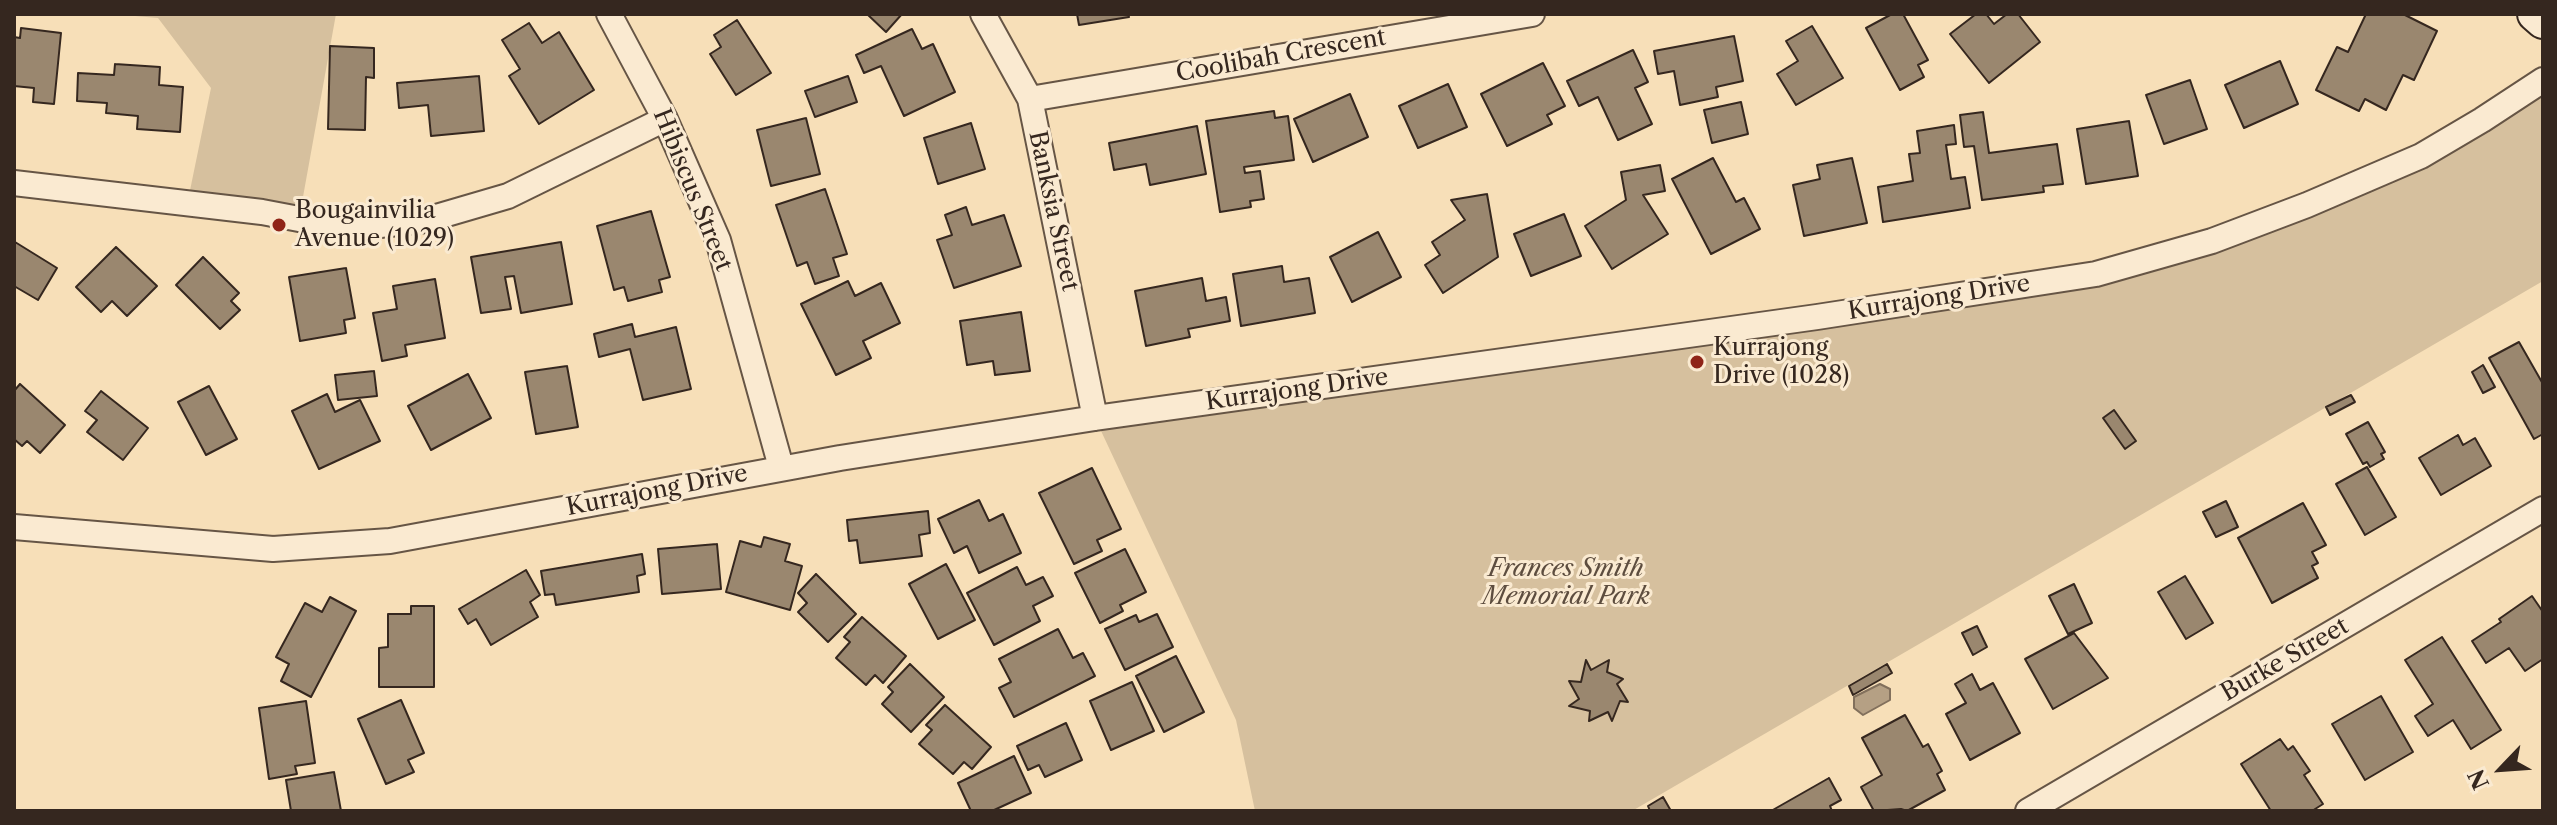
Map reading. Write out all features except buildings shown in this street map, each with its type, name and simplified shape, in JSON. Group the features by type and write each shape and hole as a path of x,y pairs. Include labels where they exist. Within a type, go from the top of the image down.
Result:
{"main road":[{"path":"2535,14 2543,21"}],"street":[{"name":"Hibiscus Street","path":"609,14 665,119 718,240 781,467"},
{"name":"Banksia Street","path":"983,14 1030,99 1095,418"},
{"name":"Coolibah Crescent","path":"1030,99 1532,14"},
{"name":"Kurrajong Drive","path":"14,527 273,549 375,543 781,467 1095,418 1817,317 2096,274 2212,241 2307,205 2421,156 2543,80"},
{"path":"14,183 371,226 426,220 508,196 665,119"},
{"name":"Burke Street","path":"2028,811 2543,509"}],"green space":[{"path":"112,14 336,14 299,219 187,205 211,88 158,18"},
{"name":"Frances Smith Memorial Park","path":"2543,80 2543,281 1632,811 1255,811 1236,720 1095,418 2096,274 2307,205"}],"shaded area":[{"path":"1880,684 1890,689 1890,700 1863,715 1854,708 1854,697"}],"place":[{"name":"Bougainvilia Avenue (1029)","path":"279,225"},
{"name":"Kurrajong Drive (1028)","path":"1697,362"}]}
